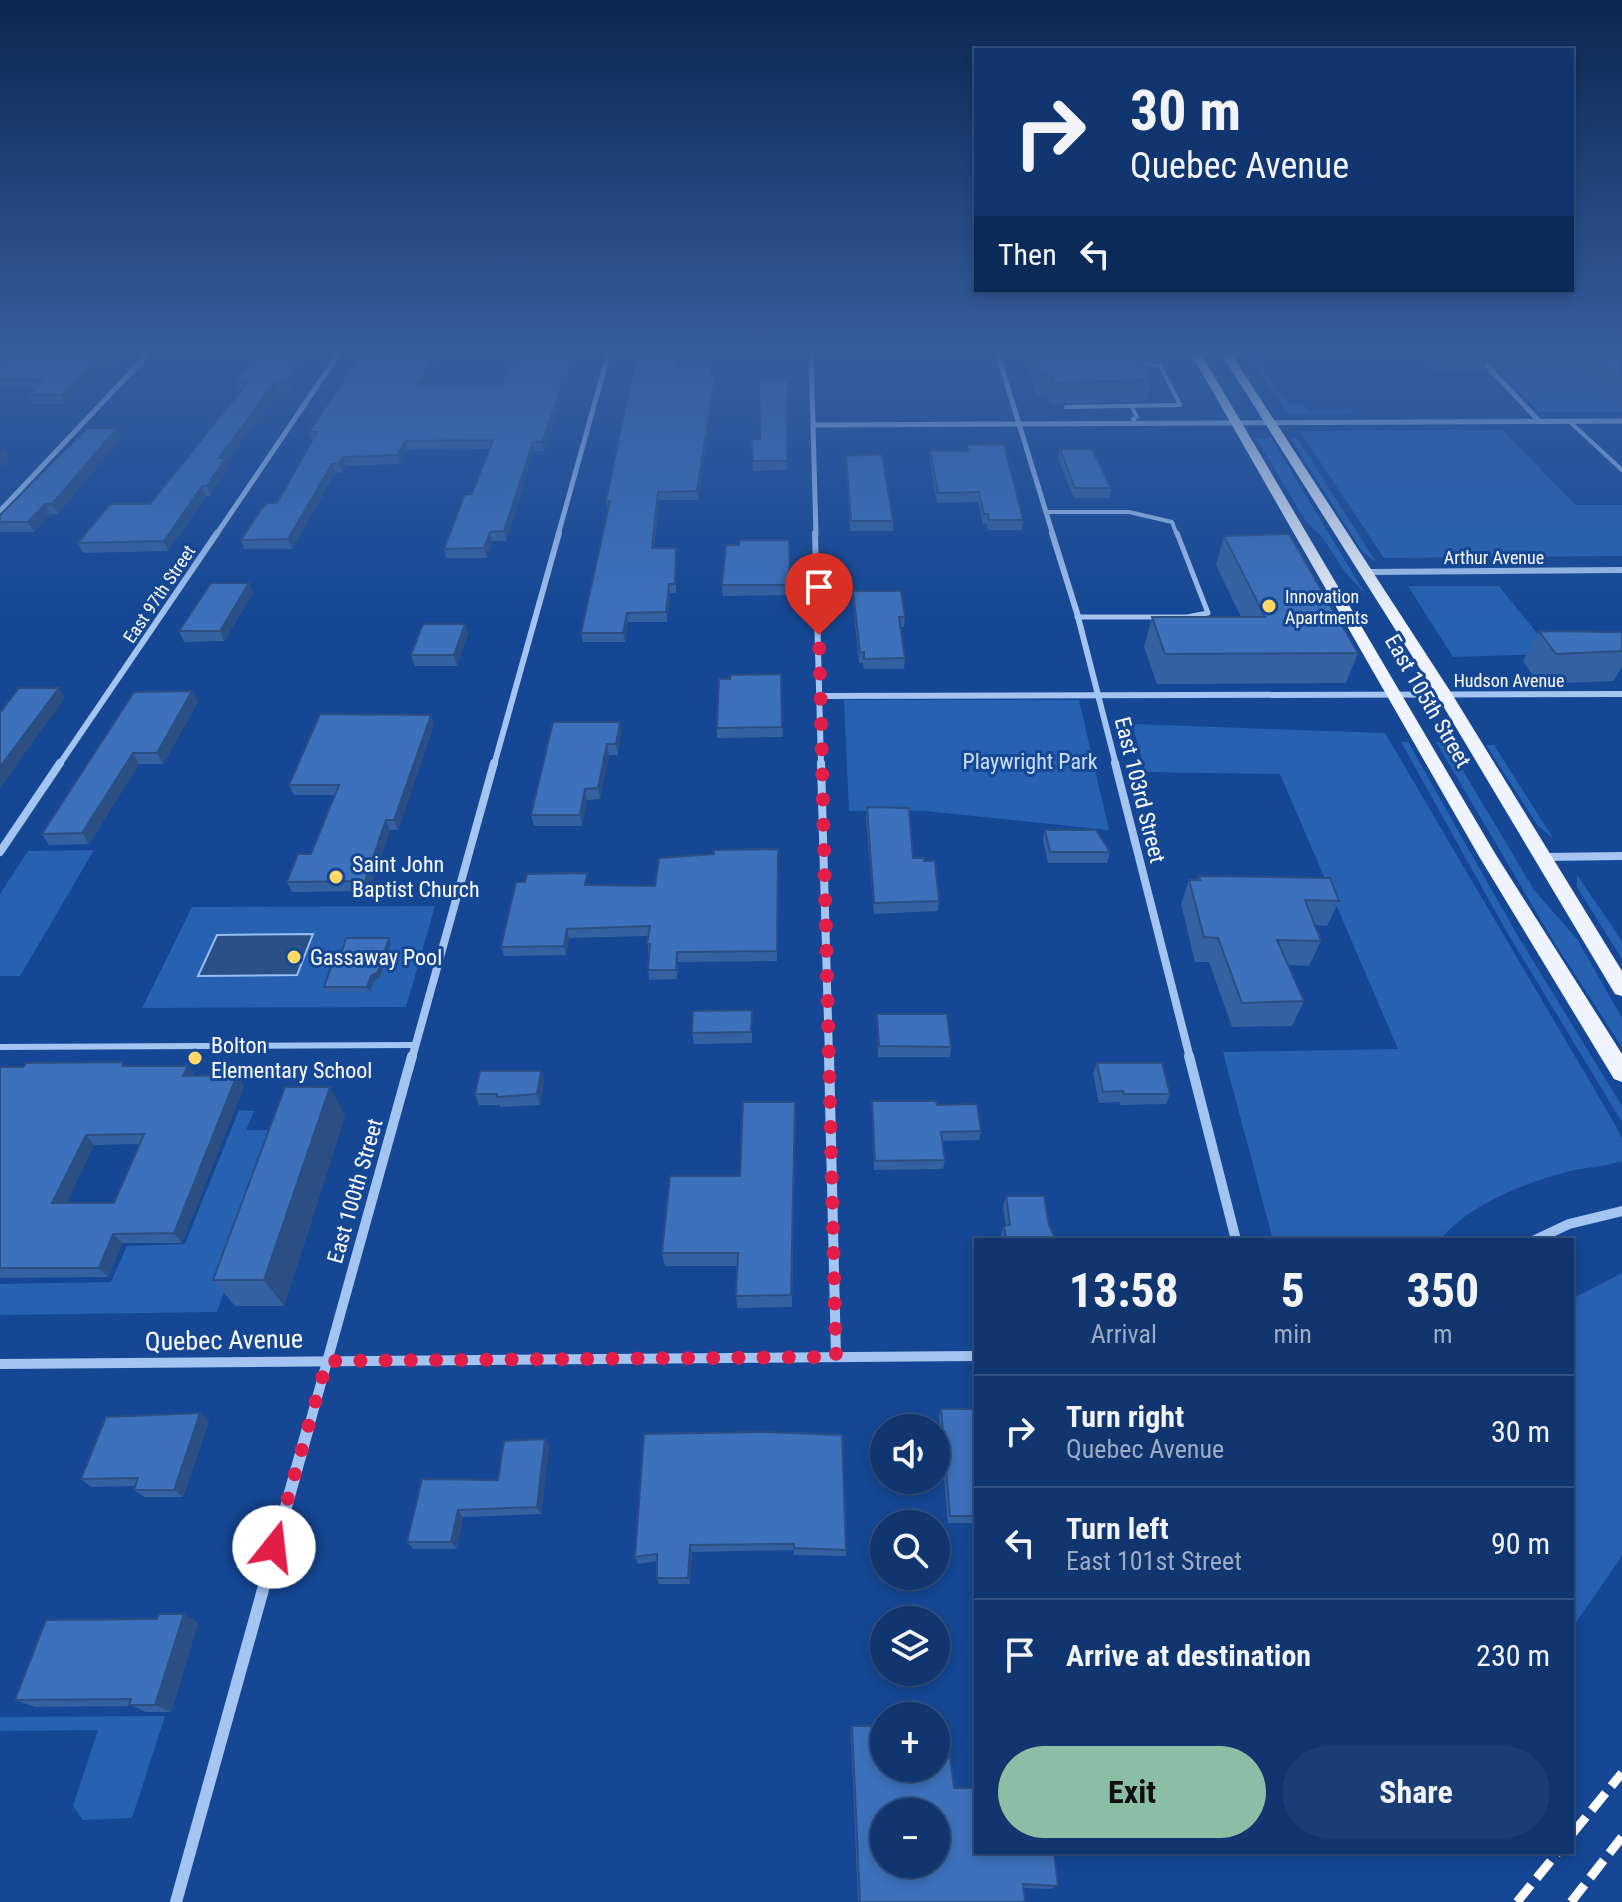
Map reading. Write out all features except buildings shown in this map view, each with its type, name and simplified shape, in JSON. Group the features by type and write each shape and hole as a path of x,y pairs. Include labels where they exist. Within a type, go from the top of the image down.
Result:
{"main road":[{"name":"East 105th Street","path":"1248,441 1489,858 1622,1073"},
{"name":"East 105th Street","path":"1284,441 1545,857 1622,988"}],"street":[{"path":"0,511 66,441"},
{"name":"East 97th Street","path":"0,852 280,441"},
{"name":"East 100th Street","path":"176,1902 584,441"},
{"path":"814,441 836,1357"},
{"name":"East 103rd Street","path":"1024,441 1077,617 1235,1238"},
{"name":"Arthur Avenue","path":"1367,572 1622,570"},
{"name":"Hudson Avenue","path":"820,696 1622,694"},
{"path":"1545,857 1622,856"},
{"path":"1539,1238 1569,1224 1622,1211"},
{"name":"Quebec Avenue","path":"0,1364 974,1356"}],"lane":[{"path":"1590,441 1622,470"},
{"path":"1046,512 1154,516 1172,522 1209,609 1208,613 1200,616 1077,617"},
{"path":"0,1047 415,1045"}],"green space":[{"path":"1258,441 1273,441 1366,595 1344,571 1325,541 1305,520"},
{"path":"1292,441 1299,441 1374,561 1362,551"},
{"path":"1306,441 1513,441 1576,505 1622,505 1622,556 1384,558"},
{"path":"1408,586 1499,586 1554,654 1453,657"},
{"name":"Playwright Park","path":"844,700 1079,700 1109,830 925,811 849,811"},
{"path":"1132,724 1385,733 1613,1121 1622,1139 1622,1161 1566,1172 1515,1189 1466,1216 1442,1238 1272,1238 1223,1052 1398,1049 1280,774 1145,772"},
{"path":"1401,742 1408,742 1516,933 1622,1106 1622,1122 1508,934"},
{"path":"1436,742 1446,742 1534,890 1577,939 1622,1018 1622,1047 1554,942"},
{"path":"1486,745 1494,745 1553,838 1538,826"},
{"path":"94,850 20,976 0,976 0,894 28,851"},
{"path":"1577,875 1622,941 1622,959 1577,887"},
{"name":"Gassaway Pool","path":"435,906 406,1007 142,1008 192,907"},
{"path":"290,1107 217,1312 0,1315 0,1284 111,1282 127,1246 185,1244 239,1110 254,1111 246,1130 272,1130"},
{"path":"1622,1273 1622,1556 1574,1625 1574,1298"},
{"path":"165,1716 132,1818 83,1820 73,1806 98,1730 0,1731 0,1717"}],"shaded area":[{"path":"313,934 297,975 198,976 217,935"}],"railway":[{"path":"1574,1832 1622,1773"},
{"path":"1571,1902 1622,1837"},
{"path":"1517,1902 1556,1854"}],"place":[{"name":"Innovation Apartments","path":"1269,606"},
{"name":"Saint John Baptist Church","path":"336,877"},
{"name":"Gassaway Pool","path":"294,957"},
{"name":"Bolton Elementary School","path":"195,1058"}],"route":[{"path":"274,1547 327,1361 836,1357 819,635"}]}
